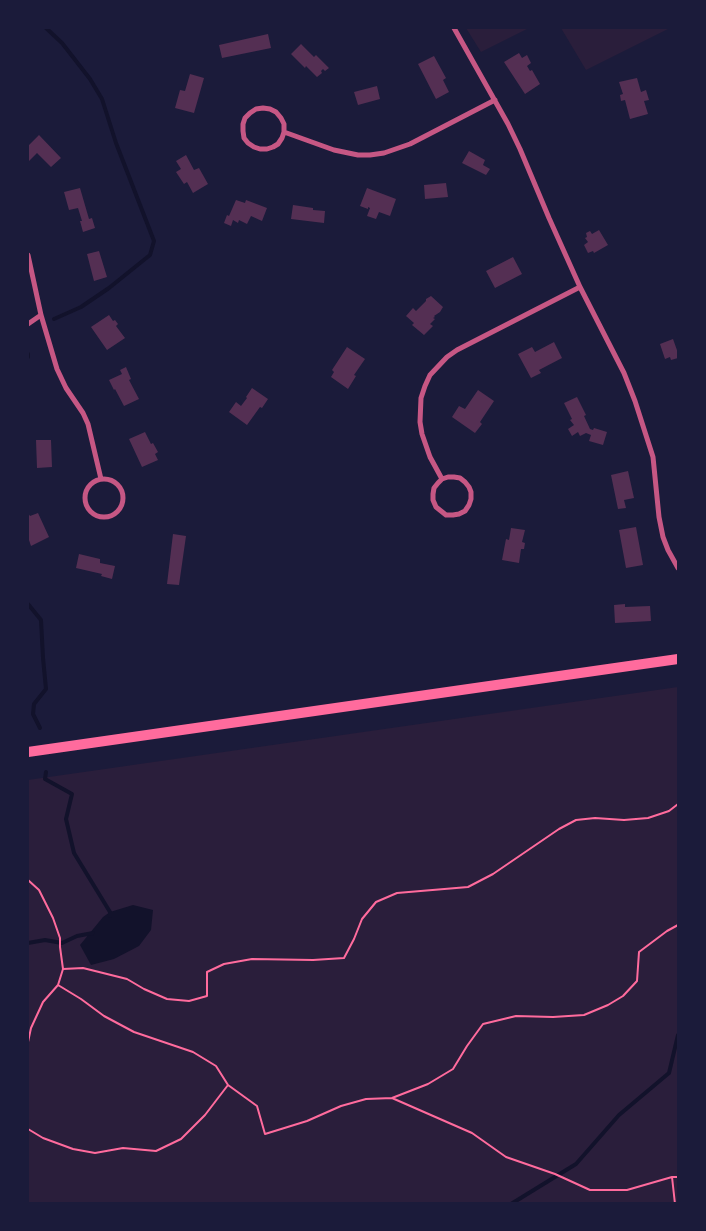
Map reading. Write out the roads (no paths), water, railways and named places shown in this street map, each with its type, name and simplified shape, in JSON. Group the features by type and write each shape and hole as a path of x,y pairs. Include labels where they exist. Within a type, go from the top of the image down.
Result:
{"main road":[{"path":"28,752 678,660"}],"street":[{"path":"454,28 520,149 580,287 624,373 653,457 663,537 678,568"},
{"path":"284,132 334,150 358,155 384,153 410,144 494,100"},
{"path":"256,109 270,109 281,118 284,124 284,132 278,144 266,150 260,149 248,143 244,138 243,124 245,118 256,109"},
{"path":"28,255 56,369 88,424 101,479"},
{"path":"442,479 428,452 420,422 421,398 430,375 447,357 457,350 580,287"},
{"path":"28,324 41,314"},
{"path":"454,477 465,482 469,487 471,499 465,511 459,514 446,515 436,506 433,500 434,488 442,479 454,477"},
{"path":"101,479 114,481 122,491 123,497 123,503 116,514 104,517 92,513 85,502 85,496 90,484 101,479"}],"waterway":[{"path":"46,28 62,43 90,79 102,99 116,143 154,241 150,255 109,288 81,307 54,319"},
{"path":"28,604 41,620 46,689 34,704 33,714 40,728"},
{"path":"46,772 45,779 72,794 66,819 74,853 110,912 110,916"},
{"path":"28,943 45,940 62,943 77,936 93,933"},
{"path":"511,1204 576,1164 619,1115 669,1073 678,1035"}]}
